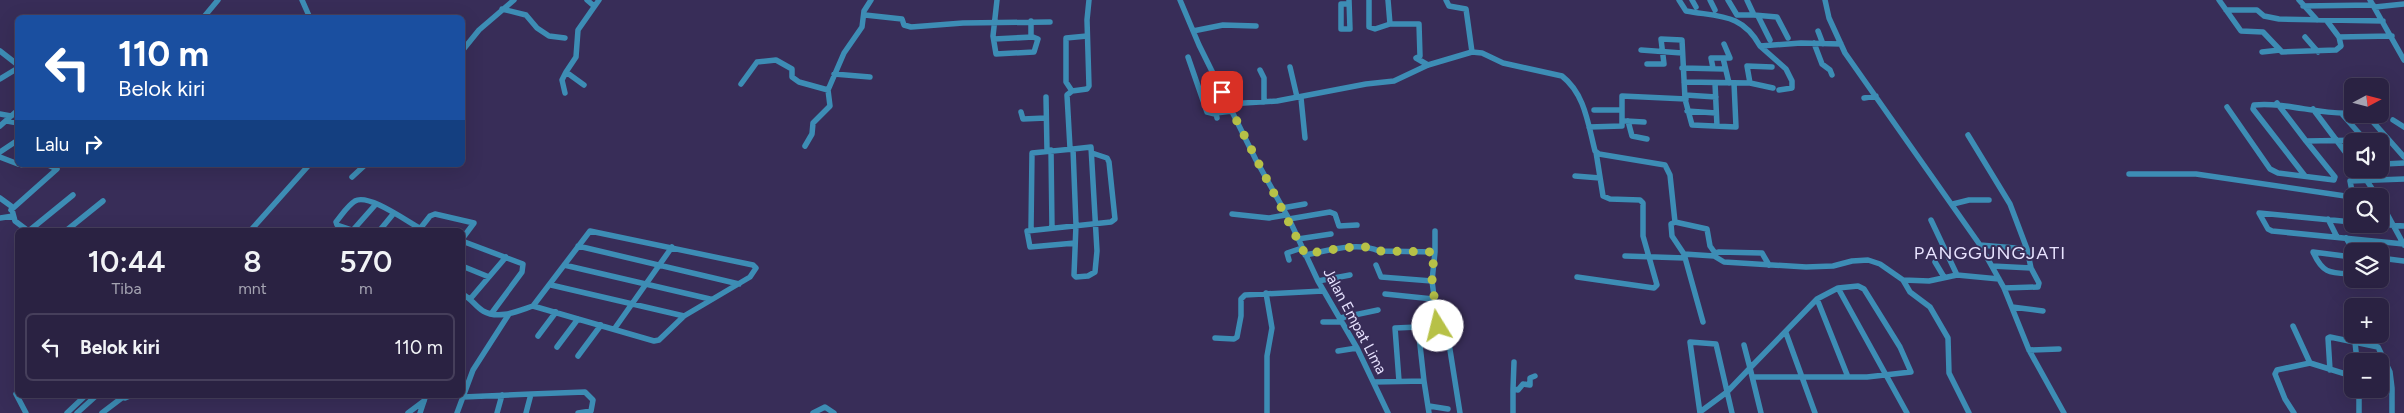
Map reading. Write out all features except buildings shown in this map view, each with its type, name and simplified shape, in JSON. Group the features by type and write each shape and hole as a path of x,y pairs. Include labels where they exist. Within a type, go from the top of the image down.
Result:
{"street":[{"path":"206,15 218,0"},
{"path":"302,0 309,15"},
{"path":"465,47 479,30 514,0"},
{"path":"587,0 594,6"},
{"path":"565,93 562,80 576,57 578,30 599,0"},
{"path":"805,146 812,134 813,123 830,106 828,90 834,74 844,53 862,27 865,15 864,10 871,0"},
{"path":"994,39 1031,37 1038,39 1034,52 1012,55 996,54 993,50 997,0"},
{"path":"1031,229 1032,154 1049,150 1071,148 1091,147 1097,251 1096,269 1092,275 1076,277 1074,275 1076,225 1071,148 1067,97 1068,93 1072,91 1087,89 1089,86 1089,0"},
{"name":"Jalan Empat Lima","path":"1180,0 1228,104 1318,281 1357,348 1388,413"},
{"path":"1369,0 1370,26 1375,29 1390,24 1419,24 1420,56 1416,58 1428,65"},
{"path":"1388,0 1390,24"},
{"path":"1446,0 1449,6 1466,9 1472,52"},
{"path":"1679,0 1686,11 1739,20 1751,30 1760,46 1779,61 1792,82 1792,88 1776,89 1750,84 1684,82"},
{"path":"1692,0 1696,7"},
{"path":"1710,0 1715,10"},
{"path":"1728,0 1737,15 1778,17 1788,38"},
{"path":"1747,0 1770,40"},
{"path":"1825,0 1829,18 1841,44 1922,165 1953,204 1980,245 2004,288 2030,350 2064,413"},
{"path":"2219,0 2241,31 2263,32 2283,53 2339,50 2341,44 2339,37 2327,21"},
{"path":"2299,0 2317,20"},
{"path":"1349,2 1350,29 1341,29 1340,4 1349,2"},
{"path":"2373,4 2404,60"},
{"path":"2304,6 2404,4"},
{"path":"502,9 526,15 537,28 549,36 565,38"},
{"path":"2226,10 2257,10 2264,16 2272,16 2278,19 2383,21"},
{"path":"865,15 902,19 904,25 911,27 994,22 1050,22"},
{"path":"1031,21 1031,37"},
{"path":"1193,31 1223,25 1256,26"},
{"path":"1818,31 1823,44"},
{"path":"1072,91 1066,82 1066,38 1088,36"},
{"path":"2339,37 2392,36"},
{"path":"2305,37 2318,52"},
{"path":"1647,64 1664,64 1661,39 1682,40 1682,68 1688,121 1692,125 1737,126 1731,83 1723,58"},
{"path":"2395,42 2404,42"},
{"path":"1713,68 1711,58 1730,58 1724,44"},
{"path":"1814,44 1822,64 1830,70 1832,75"},
{"path":"1760,46 1841,44"},
{"path":"1641,50 1682,53"},
{"path":"2262,52 2280,50"},
{"path":"0,51 15,64"},
{"path":"1228,104 1264,102 1366,84 1394,81 1428,65 1472,52 1482,53 1503,63 1564,77 1583,105 1596,152 1602,194 1606,198 1640,200 1642,203 1643,236 1657,282 1654,288 1577,277"},
{"path":"1188,57 1202,103 1207,112 1216,116 1232,111"},
{"path":"741,84 757,62 773,60 792,69 792,77 799,82 828,90"},
{"path":"1290,67 1297,97 1301,98 1305,138"},
{"path":"1750,84 1746,67 1772,67"},
{"path":"0,79 15,68"},
{"path":"1682,68 1725,69"},
{"path":"1260,70 1264,78 1264,102"},
{"path":"566,72 570,76 581,80 584,85"},
{"path":"834,74 870,77"},
{"path":"1715,83 1717,126"},
{"path":"1647,139 1632,136 1622,110 1622,96 1716,98"},
{"path":"1864,98 1876,96"},
{"path":"1046,97 1052,228"},
{"path":"2227,108 2270,169 2278,173 2335,179 2277,104"},
{"path":"2305,176 2253,109 2254,105 2277,104 2342,114 2359,133"},
{"path":"1594,110 1622,110"},
{"path":"2313,110 2344,150"},
{"path":"1687,111 1716,113"},
{"path":"1021,112 1023,119 1046,118"},
{"path":"0,126 15,113"},
{"path":"0,114 11,116"},
{"path":"7,120 15,122"},
{"path":"2393,120 2404,127"},
{"path":"1589,127 1620,127 1625,121"},
{"path":"1625,121 1644,122"},
{"path":"2374,123 2404,157"},
{"path":"1968,135 2009,201 2023,232 2031,268 2038,286 2004,288"},
{"path":"2306,141 2344,140"},
{"path":"0,152 15,142"},
{"path":"1596,152 1665,165 1670,175 1675,222 1672,224 1672,236 1685,256 1703,322"},
{"path":"1076,243 1030,247 1028,245 1027,231 1031,229 1112,221 1115,217 1109,162 1107,158 1092,153"},
{"path":"0,157 15,163"},
{"path":"2389,164 2404,163"},
{"path":"0,218 12,213 57,170 53,167"},
{"path":"253,228 307,167"},
{"path":"352,177 363,167"},
{"path":"2129,174 2196,174 2344,195"},
{"path":"1575,176 1600,178"},
{"path":"2351,188 2350,181 2404,179"},
{"path":"2368,180 2372,188"},
{"path":"32,228 73,195"},
{"path":"0,198 10,204 18,225 25,228"},
{"path":"344,228 337,226 336,222 358,200 376,204 417,228"},
{"path":"1953,204 1969,200 1989,200"},
{"path":"68,228 102,201"},
{"path":"354,228 376,204"},
{"path":"1282,208 1305,204"},
{"path":"1232,214 1244,213 1268,220 1330,212 1335,214 1339,226 1357,225"},
{"path":"382,228 394,213"},
{"path":"2344,221 2259,213 2270,230 2404,244"},
{"path":"421,228 430,216 436,214 474,223 465,236"},
{"path":"2389,216 2404,244"},
{"path":"2328,219 2337,237"},
{"path":"1931,220 1957,275"},
{"path":"1675,222 1708,229 1710,246 1720,262 1820,267 1868,260 1880,264 1903,280 1910,292 1930,307 1948,338 1949,373 1968,413"},
{"path":"2389,225 2404,226"},
{"path":"465,295 471,298 482,310 491,314 508,316 533,306 551,285 587,232 596,231 753,265 756,268 750,277 684,316 659,340 654,341 615,328 533,306"},
{"path":"1434,231 1432,281 1438,326"},
{"path":"1298,239 1331,234"},
{"path":"2346,238 2349,243"},
{"path":"465,241 523,264 523,268 491,314"},
{"path":"1980,245 2027,250"},
{"path":"578,246 739,284"},
{"path":"615,328 672,247"},
{"path":"1289,260 1287,253 1357,247 1374,247 1379,251 1434,252"},
{"path":"1625,256 1650,258 1715,255 1738,251 1759,252 1766,256 1769,265"},
{"path":"2344,255 2313,252 2320,268 2324,271 2344,273"},
{"path":"471,298 506,258"},
{"path":"2389,259 2404,261"},
{"path":"1935,262 1944,277"},
{"path":"1376,264 1381,277 1432,281"},
{"path":"564,266 710,299"},
{"path":"1992,266 2031,268"},
{"path":"465,267 489,277"},
{"path":"1318,281 1350,275"},
{"path":"1903,280 1929,281 1957,275 1999,279"},
{"path":"551,285 684,316"},
{"path":"1732,413 1727,392 1716,344 1689,343 1700,412 1727,392 1818,299 1827,292 1838,288 1858,286 1864,289 1900,347 1911,372 1886,376 1753,378"},
{"path":"1838,288 1907,413"},
{"path":"1215,338 1234,339 1237,337 1241,316 1241,299 1244,295 1323,290"},
{"path":"1266,293 1272,328 1267,356 1267,413"},
{"path":"1385,294 1433,298"},
{"path":"1818,299 1848,377"},
{"path":"2012,307 2043,311"},
{"path":"1323,322 1341,320 1378,310"},
{"path":"538,336 556,312"},
{"path":"465,392 476,364 508,316"},
{"path":"557,347 578,319"},
{"path":"578,356 601,325"},
{"path":"2293,326 2310,363"},
{"path":"1418,327 1429,410 1448,409"},
{"path":"1399,381 1395,328 1443,327 1447,331 1460,413"},
{"path":"1786,333 1814,413"},
{"path":"2330,370 2328,338 2344,340"},
{"path":"2360,343 2378,347 2390,372 2392,413"},
{"path":"1744,345 1761,413"},
{"path":"1338,351 1357,348"},
{"path":"2030,350 2059,349"},
{"path":"1513,413 1514,362"},
{"path":"2294,413 2281,392 2275,374 2277,370 2310,363 2344,374"},
{"path":"1513,389 1518,390 1523,384 1530,385 1530,378 1535,376"},
{"path":"1374,382 1424,381"},
{"path":"465,397 585,392 593,400 591,411 578,413"},
{"path":"526,413 532,394"},
{"path":"497,413 502,395"},
{"path":"19,398 26,413"},
{"path":"67,413 83,398"},
{"path":"76,413 94,398"},
{"path":"102,413 121,398"},
{"path":"408,413 425,398"},
{"path":"420,413 425,398"},
{"path":"457,413 463,398"},
{"path":"2359,398 2359,413"},
{"path":"806,413 813,413 825,407 834,413"}],"district":[{"name":"PANGGUNGJATI","path":"1990,253"}],"route":[{"path":"1222,92 1256,160 1289,219 1305,254 1354,247 1374,247 1379,251 1434,252 1432,281 1438,326"}]}
